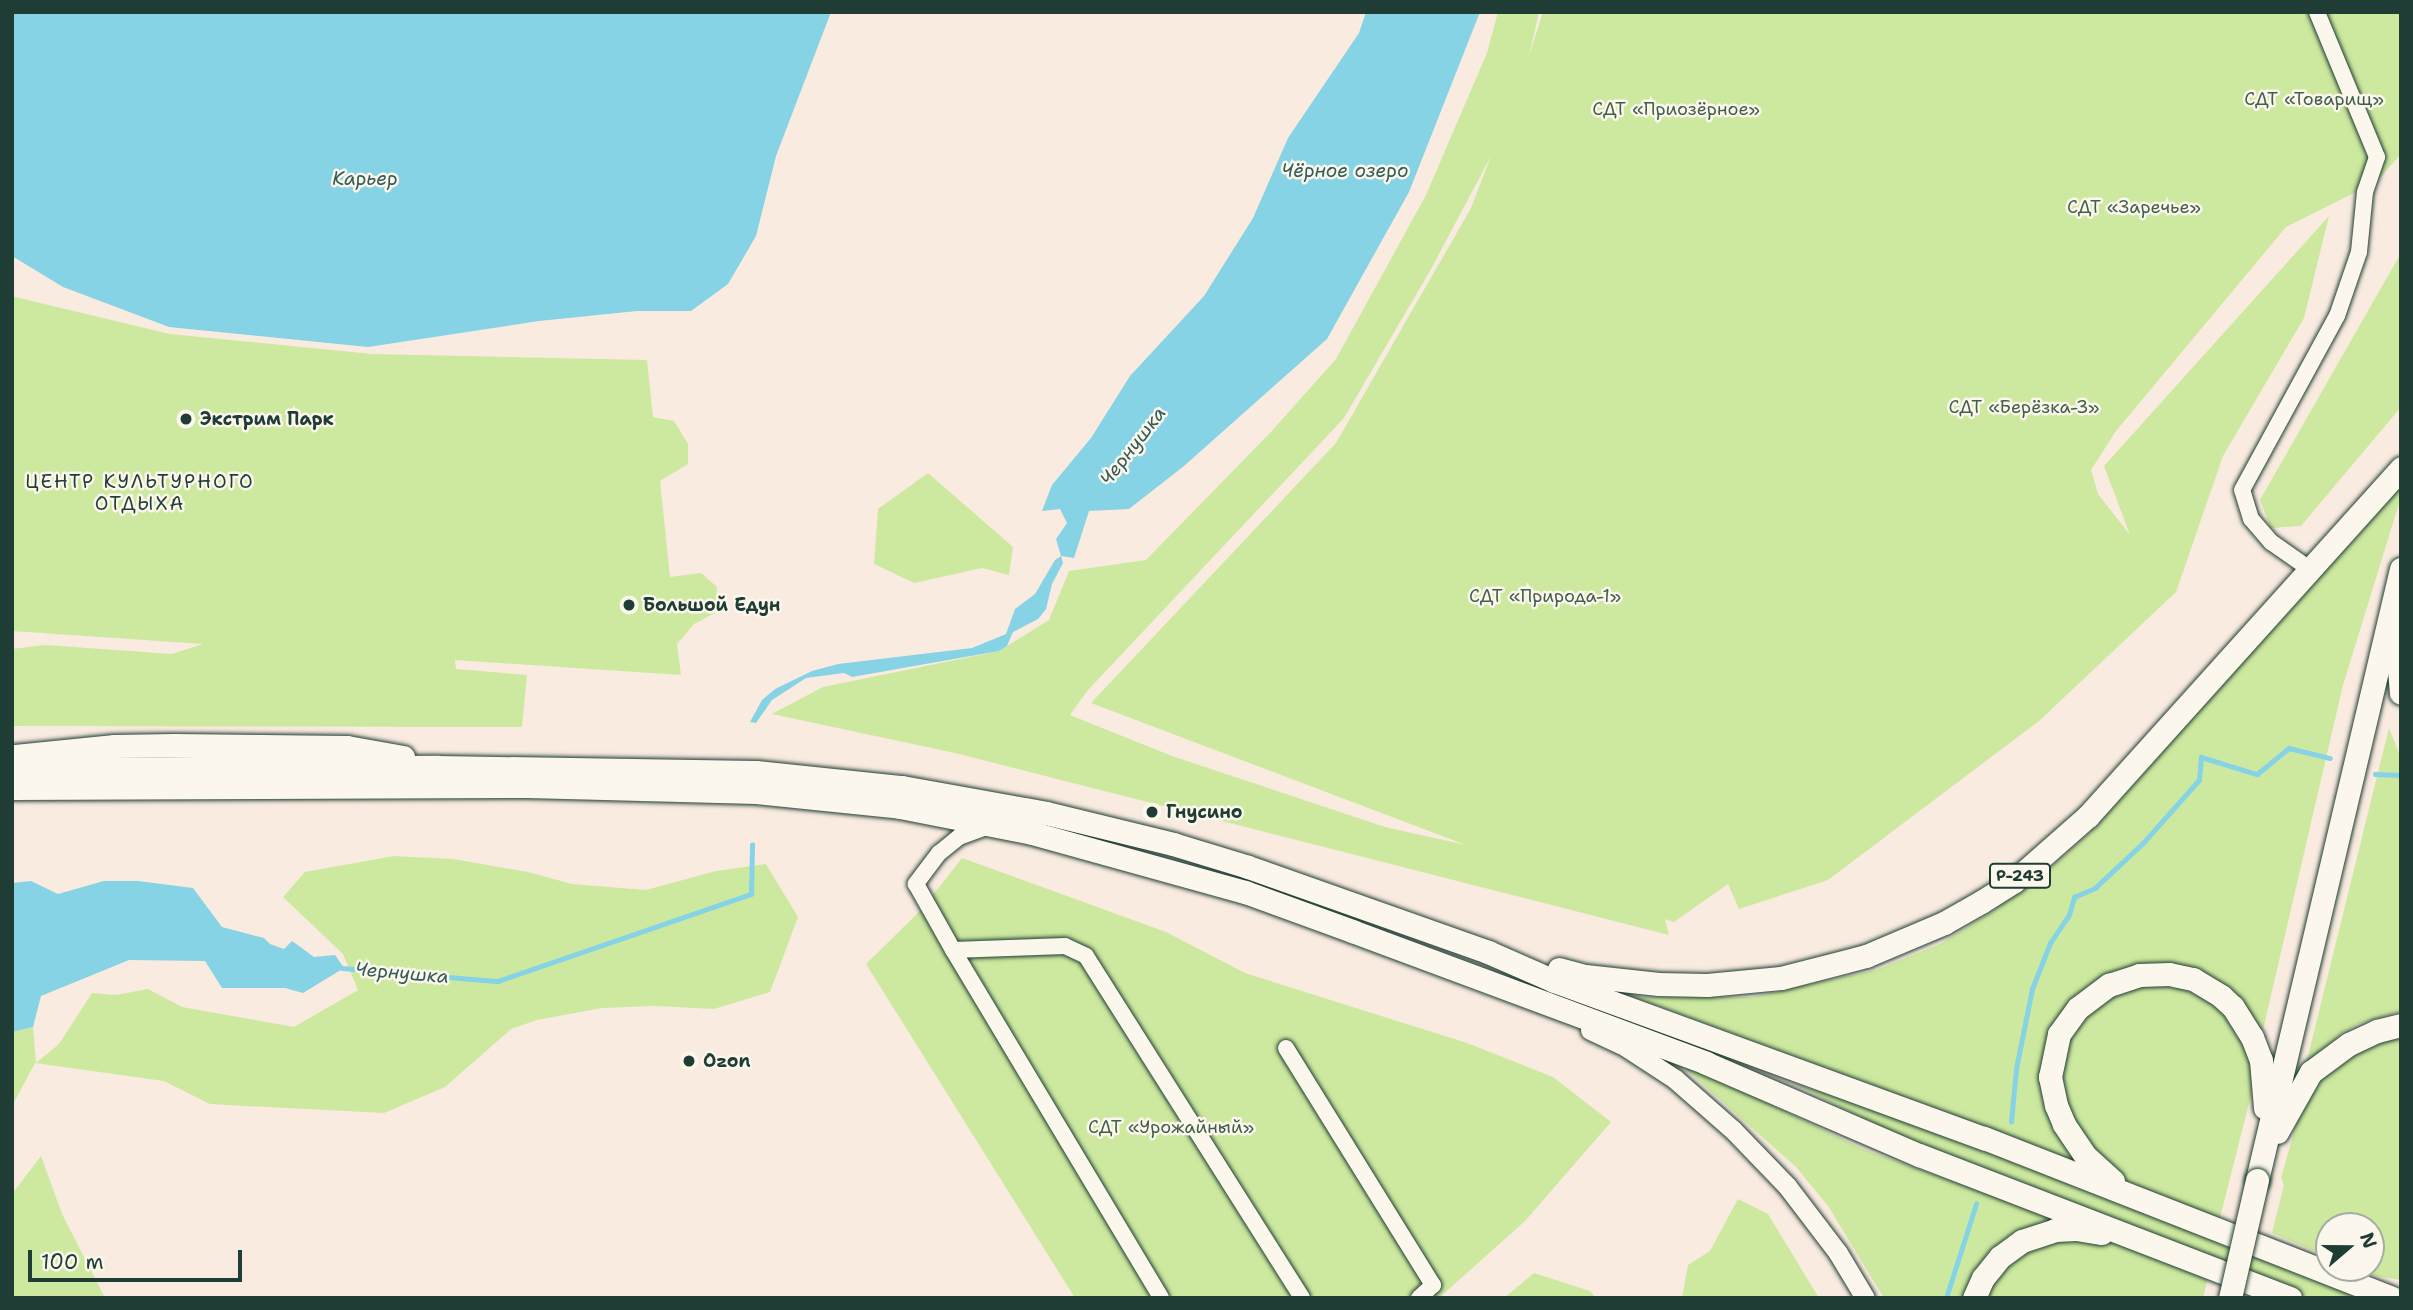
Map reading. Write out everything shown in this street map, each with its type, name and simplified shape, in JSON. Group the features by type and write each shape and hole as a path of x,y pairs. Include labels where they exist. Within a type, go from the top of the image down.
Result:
{"highway":[{"name":"Р-243","path":"1489,952 1585,976 1658,984 1707,985 1781,978 1827,967 1866,956 1934,927 2014,881 2088,816 2401,468"},
{"path":"2230,1298 2401,569"},
{"path":"2394,592 2401,693"},
{"path":"12,757 114,746 334,746 468,767"},
{"path":"12,769 468,767 756,772 943,793 1046,813 1173,844 1489,952 1554,981 2143,1199 2315,1267"},
{"path":"12,788 527,786 742,791 900,807 995,825 1105,852 1245,892 1706,1063 1919,1155 2290,1298"},
{"path":"2143,1199 2108,1178 2086,1157 2064,1124 2056,1105 2050,1077 2059,1034 2078,1008 2109,985 2139,975 2169,974 2193,979 2221,996 2248,1029 2261,1060 2264,1080 2257,1180"},
{"path":"2257,1180 2283,1117 2311,1072 2348,1044 2377,1031 2401,1025"},
{"path":"1974,1298 1983,1278 2000,1257 2022,1241 2037,1235 2076,1229 2140,1240"},
{"path":"2352,1282 2392,1298"},
{"path":"2356,1282 2401,1288"}],"main road":[{"path":"1482,979 1626,1047 1705,1104 1787,1186 1838,1253 1865,1298"}],"street":[{"path":"2311,570 2271,542 2251,519 2242,490 2337,316 2358,252 2365,192 2377,156 2317,12"},
{"path":"995,825 959,838 939,853 916,884 1161,1298"},
{"path":"953,950 1065,946 1086,956 1303,1298"},
{"path":"1286,1048 1433,1285 1419,1298"}],"green space":[{"path":"1498,12 1539,12 1529,56 1543,12 2401,12 2401,154 2376,182 2286,227 2116,431 2091,470 2098,494 2130,535 2104,466 2329,216 2304,318 2223,456 2176,592 2039,721 1828,880 1739,909 1728,884 1674,922 1665,919 1669,935 955,753 772,714 823,687 999,651 1049,620 1069,571 1146,560 1269,434 1336,359 1426,195 1487,53","holes":["1491,156 1471,208 1336,443 1091,703 1466,845 1385,827 1172,756 1070,715 1088,690 1344,418 1431,269"]},
{"path":"2401,253 2401,407 2301,526 2271,528 2260,500"},
{"name":"ЦЕНТР КУЛЬТУРНОГО ОТДЫХА","path":"12,294 15,297 170,334 372,354 647,360 653,417 674,421 688,444 688,464 660,481 670,577 701,573 717,587 715,613 694,624 677,644 681,675 455,660 456,669 527,675 522,727 12,726 12,649 45,645 172,654 203,644 12,631"},
{"path":"928,473 1013,547 1009,575 982,568 914,583 874,564 878,509"},
{"path":"2401,481 2401,497 2343,685 2263,1030 2224,987 2107,975 2088,986 2077,996 2047,1037 2041,1082 2091,1171 1949,1113 1634,997 1752,997 1876,970 1940,944 1993,911 2043,875 2096,827"},
{"path":"2389,728 2401,758 2401,1011 2358,1024 2341,1034 2306,1064"},
{"path":"394,856 453,859 528,872 572,884 646,890 716,871 766,864 798,917 770,992 714,1009 655,1006 602,1008 537,1020 511,1029 445,1087 384,1113 210,1104 164,1081 35,1063 12,1106 12,1032 33,1027 36,1063 59,1044 92,993 116,995 148,989 182,1007 294,1027 358,990 343,954 283,897 305,872"},
{"name":"СДТ «Урожайный»","path":"962,858 1166,932 1245,973 1467,1043 1553,1077 1611,1122 1525,1221 1439,1298 1075,1298 866,964 921,910"},
{"path":"2179,984 2214,1001 2239,1030 2254,1072 2252,1091 2219,1222 2130,1183 2113,1171 2098,1158 2061,1101 2060,1054 2084,1013 2126,987"},
{"path":"2401,1036 2401,1280 2385,1278 2385,1212 2315,1212 2315,1251 2272,1233 2284,1185 2281,1178 2297,1121 2316,1083 2363,1048"},
{"path":"1673,1058 1863,1149 2064,1222 1964,1298 1884,1298 1828,1206 1796,1167"},
{"path":"1794,1084 1881,1110 2315,1277 2315,1282 2327,1282 2369,1298 2311,1298 1882,1128"},
{"path":"41,1156 62,1214 105,1298 12,1298 12,1194"},
{"path":"1738,1199 1768,1214 1819,1298 1682,1298 1688,1265 1710,1251"},
{"path":"2078,1238 2123,1244 2208,1277 2203,1298 1982,1298 2012,1258 2045,1242"},
{"path":"1534,1273 1590,1291 1596,1298 1504,1298"}],"water":[{"name":"Карьер","path":"12,12 831,12 776,156 756,236 728,284 691,311 637,311 539,321 368,347 169,327 63,287 12,256"},
{"name":"Чёрное озеро","path":"1366,12 1480,12 1409,192 1327,339 1184,466 1129,509 1089,511 1074,558 1061,556 1056,539 1067,523 1060,509 1042,511 1052,485 1091,438 1130,376 1204,296 1253,218 1288,138 1359,33"},
{"path":"1061,556 1063,563 1052,584 1046,609 1038,619 1013,632 1007,646 999,651 852,677 844,673 806,678 772,700 756,723 750,722 762,700 775,689 812,671 838,664 972,648 1006,634 1015,609 1035,594 1055,560"},
{"path":"31,881 58,894 104,881 138,881 193,888 222,927 264,938 270,944 284,949 292,941 314,957 335,955 344,968 303,993 285,988 222,988 205,961 129,960 41,996 33,1027 12,1032 12,883"}],"waterway":[{"path":"2011,1122 2016,1069 2032,989 2050,943 2069,915 2074,897 2095,888 2143,843 2199,780 2201,757 2257,774 2289,748 2330,758"},
{"path":"2375,774 2401,775"},
{"name":"Чернушка","path":"342,968 498,981 751,894 752,845"},
{"path":"1946,1298 1976,1204"}],"place":[{"name":"Экстрим Парк","path":"186,419"},
{"name":"Большой Едун","path":"629,605"},
{"name":"Гнусино","path":"1152,812"},
{"name":"Ozon","path":"689,1061"}],"district":[{"name":"ЦЕНТР КУЛЬТУРНОГО ОТДЫХА","path":"140,493"}],"park label":[{"name":"СДТ «Товарищ»","path":"2314,99"},
{"name":"СДТ «Приозёрное»","path":"1676,109"},
{"name":"СДТ «Заречье»","path":"2134,207"},
{"name":"СДТ «Берёзка-3»","path":"2024,407"},
{"name":"СДТ «Природа-1»","path":"1545,596"}]}
